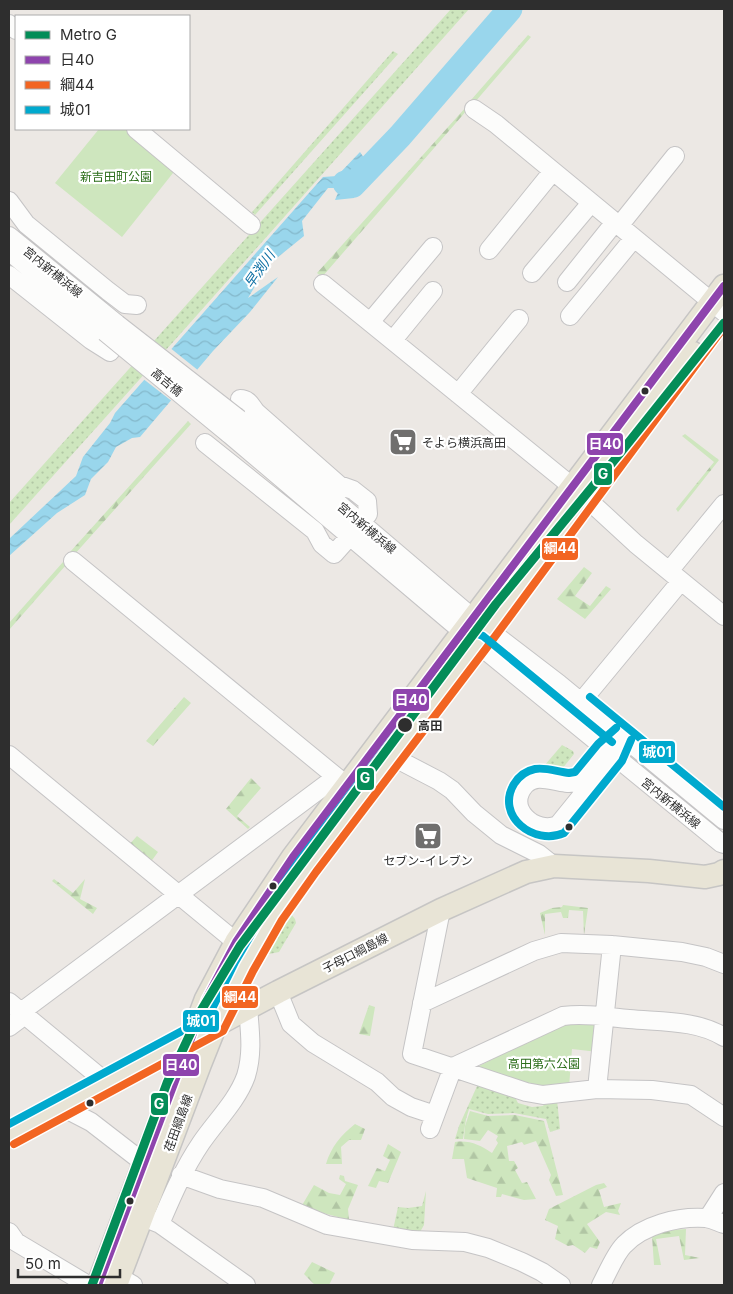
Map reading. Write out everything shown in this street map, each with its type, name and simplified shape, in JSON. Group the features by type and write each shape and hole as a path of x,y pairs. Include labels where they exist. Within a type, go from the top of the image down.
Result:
{"main road":[{"name":"荏田綱島線","path":"123,1283 143,1218 216,1024 244,966 274,915 308,866 391,756 475,631 722,304"},
{"name":"荏田綱島線","path":"98,1285 143,1218 144,1163 206,999 236,942 342,782 475,631"},
{"name":"子母口綱島線","path":"9,1135 278,992 441,910 518,875 554,866 649,871 706,877 724,871"}],"street":[{"path":"474,109 496,124 634,238 722,304"},
{"path":"137,130 251,224"},
{"path":"567,282 675,156"},
{"path":"489,250 553,171"},
{"path":"9,201 26,224 130,306"},
{"path":"532,273 592,203"},
{"name":"宮内新横浜線","path":"9,236 111,328"},
{"path":"570,316 634,238"},
{"path":"371,321 433,247"},
{"name":"宮内新横浜線","path":"9,251 111,328"},
{"path":"9,274 91,340 110,352"},
{"path":"323,284 371,321 579,492 636,544 724,616"},
{"path":"393,340 433,291"},
{"path":"458,394 519,319"},
{"name":"高吉橋","path":"111,328 234,426"},
{"path":"205,443 315,531 322,544 334,554 368,514 367,501 353,490 339,485 256,412 249,402 240,399"},
{"name":"宮内新横浜線","path":"234,426 475,631 610,753 724,844"},
{"path":"581,702 675,576 724,504"},
{"path":"9,1027 16,1012 179,894 342,782 73,561"},
{"name":"宮内新横浜線","path":"475,631 581,702 724,820"},
{"path":"610,753 580,781 574,783 540,778 528,782 518,795 517,804 521,813 527,820 539,826 552,827 563,820 622,736"},
{"path":"9,755 236,942"},
{"path":"391,756 439,781 452,790 474,813 501,835 539,854 554,866"},
{"path":"564,782 576,804"},
{"path":"441,910 412,1054 526,1092 543,1095 597,1089 652,1090 691,1096 724,1116"},
{"path":"422,1003 534,951 561,943 612,945 682,952 706,957 724,964"},
{"path":"597,1089 612,945"},
{"path":"278,992 292,1024 314,1043 377,1082 393,1097 433,1122 453,1067 564,1016 581,1014 680,1023 702,1027 724,1037"},
{"path":"246,1285 143,1218 181,1175 202,1142 235,1097 245,1077 252,1048 248,1008"},
{"path":"16,1012 107,1083"},
{"path":"62,1107 91,1122 144,1163"},
{"path":"181,1175 220,1189 263,1198 327,1224 412,1240 465,1242 488,1248 529,1265 561,1285"},
{"path":"601,1285 622,1246 642,1230 669,1222 694,1218 716,1221 724,1193"},
{"path":"9,1232 16,1242 88,1285"}],"green space":[{"path":"451,9 469,9 9,525 9,503"},
{"path":"528,35 531,37 475,102 471,100"},
{"path":"393,51 398,54 255,215 252,212"},
{"path":"466,107 468,109 322,277 317,273"},
{"name":"新吉田町公園","path":"98,130 131,130 177,168 122,237 55,183"},
{"path":"188,421 191,424 74,555 70,552"},
{"path":"685,434 719,460 678,512 676,509 714,462 682,436"},
{"path":"63,562 66,565 9,630 9,623"},
{"path":"584,567 592,573 575,596 590,606 606,586 611,589 585,619 557,599"},
{"path":"184,697 191,703 153,746 146,741"},
{"path":"562,745 573,751 574,754 558,774 544,766"},
{"path":"251,778 261,788 237,816 250,827 248,829 226,809"},
{"path":"137,836 158,852 150,863 128,846"},
{"path":"54,879 73,893 85,879 80,899 97,908 93,914 52,881"},
{"path":"563,905 588,908 584,935 583,911 569,910 568,918 563,918 561,912 545,914 545,935 540,913 552,908 562,907"},
{"path":"291,914 296,923 279,952 264,955"},
{"path":"369,1005 375,1007 370,1036 359,1034"},
{"name":"高田第六公園","path":"596,1022 598,1052 572,1049 569,1087 542,1089 479,1068 479,1066 564,1023"},
{"path":"478,1084 513,1093 518,1103 532,1107 543,1106 547,1100 557,1100 560,1129 550,1132 546,1119 514,1113 488,1114 469,1109 463,1139 455,1139"},
{"path":"470,1111 488,1116 515,1115 544,1121 563,1195 556,1196 549,1180 551,1175 536,1141 524,1145 522,1142 507,1146 509,1161 514,1161 518,1168 515,1170 522,1183 527,1182 536,1199 524,1200 502,1194 501,1197 496,1197 497,1188 467,1178 464,1159 452,1159 455,1142 475,1144 492,1153 498,1143 496,1140 498,1136 488,1130 480,1141 464,1139 465,1126"},
{"path":"355,1124 365,1129 361,1140 349,1140 341,1147 342,1164 326,1164 337,1142"},
{"path":"388,1144 401,1152 388,1183 379,1181 376,1188 368,1186 377,1168 385,1171 390,1160 383,1156"},
{"path":"340,1175 344,1176 345,1181 358,1185 348,1209 349,1220 301,1207 314,1185 329,1193 340,1195 346,1184 339,1179"},
{"path":"604,1183 607,1187 599,1190 604,1207 621,1203 618,1211 620,1215 606,1212 587,1224 600,1242 597,1249 590,1247 585,1253 573,1245 568,1246 555,1239 558,1226 545,1220 549,1209 596,1185"},
{"path":"426,1191 424,1225 420,1232 393,1230 398,1207 422,1206"},
{"path":"686,1229 685,1255 700,1258 684,1260 679,1236 656,1239 661,1265 654,1265 652,1236 659,1231"},
{"path":"312,1262 335,1273 329,1285 315,1285 304,1274"}],"water":[{"path":"360,152 374,172 354,198 335,200 340,188 328,188 302,221 304,236 267,266 248,298 278,277 250,312 213,351 140,437 132,438 116,447 108,462 91,479 85,495 57,513 9,556 9,539 76,476 83,457 110,423 115,413 323,177 337,176"}],"pier":[{"path":"169,347 199,371 173,402 142,378"}],"waterway":[{"name":"早渕川","path":"345,183 353,185 400,136 510,9"}],"metro line":[{"name":"G","path":"92,1285 167,1083 202,1009 240,946 496,604 724,323"}],"transit line":[{"name":"日40","path":"98,1285 206,999 236,942 293,857 724,286"},
{"name":"綱44","path":"14,1144 223,1031 253,971 282,920 316,872 485,650 724,327"},
{"name":"城01","path":"9,1124 208,1017 235,962 266,909 300,860 472,635 478,634 483,636 612,742"},
{"name":"城01","path":"590,697 724,807"},
{"name":"城01","path":"616,728 598,744 575,772 535,769 520,776 509,796 510,807 514,817 521,825 530,832 541,835 552,836 564,833 622,761 631,740"}],"place":[{"name":"そよら横浜高田","path":"403,442"},
{"name":"高田","path":"405,725"},
{"name":"セブン-イレブン","path":"428,836"}]}
